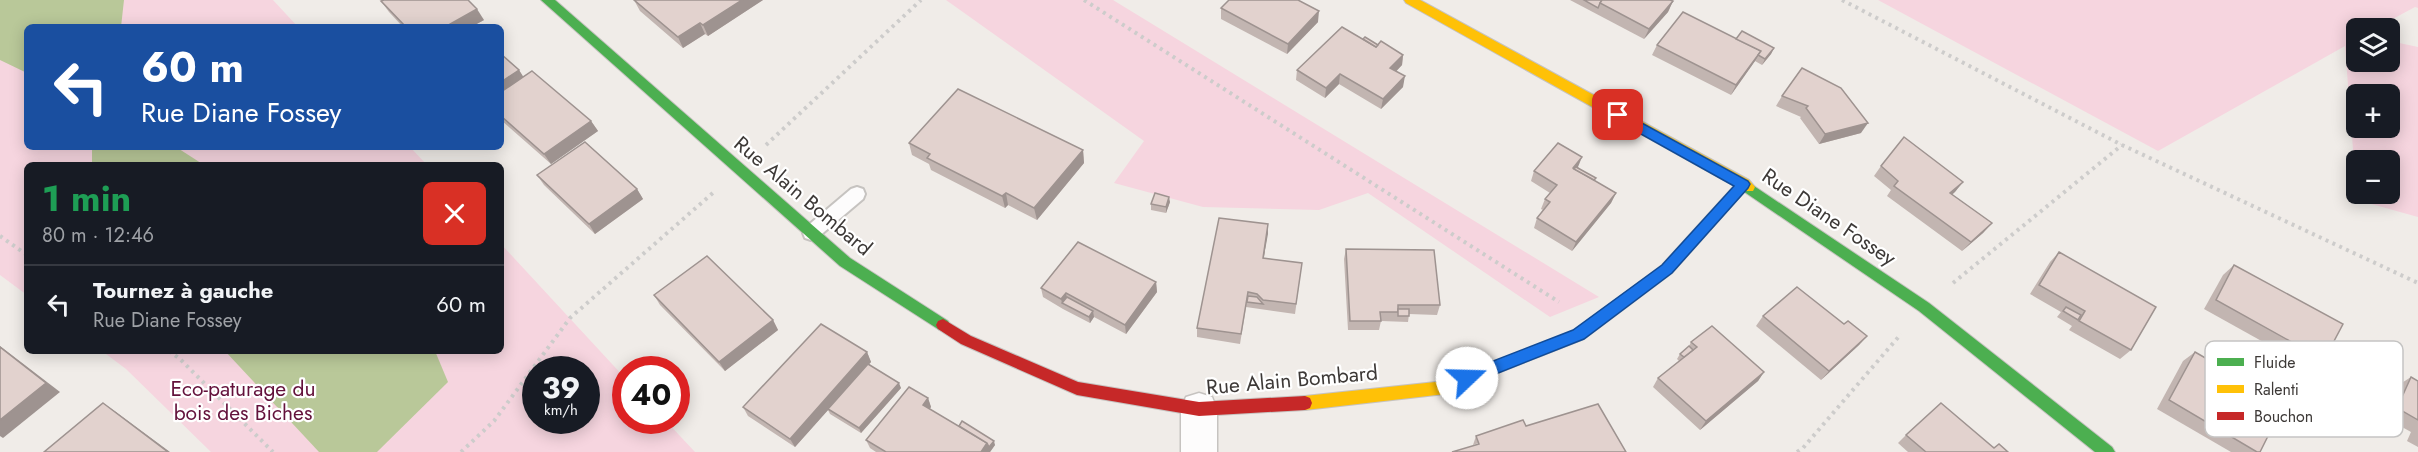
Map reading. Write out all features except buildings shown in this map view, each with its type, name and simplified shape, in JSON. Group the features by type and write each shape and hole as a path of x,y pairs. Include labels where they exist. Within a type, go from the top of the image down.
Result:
{"street":[{"name":"Rue Alain Bombard","path":"547,0 845,262 966,340 1077,388 1199,409 1280,406 1445,387 1579,335 1667,269 1744,184"},
{"name":"Rue Diane Fossey","path":"1410,0 1744,184 1924,308 2107,452"},
{"path":"1198,452 1199,409"}],"lane":[{"path":"811,233 857,194"}],"path":[{"path":"461,452 494,421 570,318 740,170 921,0"},
{"path":"1084,0 1595,325"},
{"path":"1842,0 2122,145 2418,283"},
{"path":"0,236 24,253"},
{"path":"173,354 273,452"},
{"path":"1803,448 1808,452"}],"green space":[{"path":"0,0 273,0 295,24 24,24 24,150 413,150 424,162 24,162 24,293 0,275"},
{"path":"946,0 1113,0 1599,297 1550,317 1368,193 1319,210 1203,207 1114,183 1144,141"},
{"path":"1878,0 2418,0 2418,8 2415,7 2395,18 2346,18 2346,59 2345,46 2158,151"},
{"path":"2400,43 2418,47 2418,217 2371,204 2400,204 2400,150 2353,150 2352,138 2400,138 2400,84 2348,84 2347,72 2400,72"},
{"name":"Eco-paturage du bois des Biches","path":"504,247 612,364 612,434 678,434 695,452 211,452 126,369 106,354 504,354"}],"shaded area":[{"path":"0,0 124,0 121,24 24,24 24,72 0,60"},
{"path":"92,150 181,150 199,162 92,162"},
{"path":"228,354 436,354 448,382 377,452 319,452"}],"traffic: fast":[{"path":"547,0 845,262 943,325"},
{"path":"1748,187 1924,307 2107,452"}],"traffic: slow":[{"path":"1410,0 1748,187"},
{"path":"1305,403 1445,387 1579,335 1667,269 1744,184"}],"traffic: jam":[{"path":"943,325 966,340 1077,388 1199,409 1305,403"}],"route":[{"path":"1467,378 1579,335 1595,325 1667,269 1744,184 1618,115"}]}
